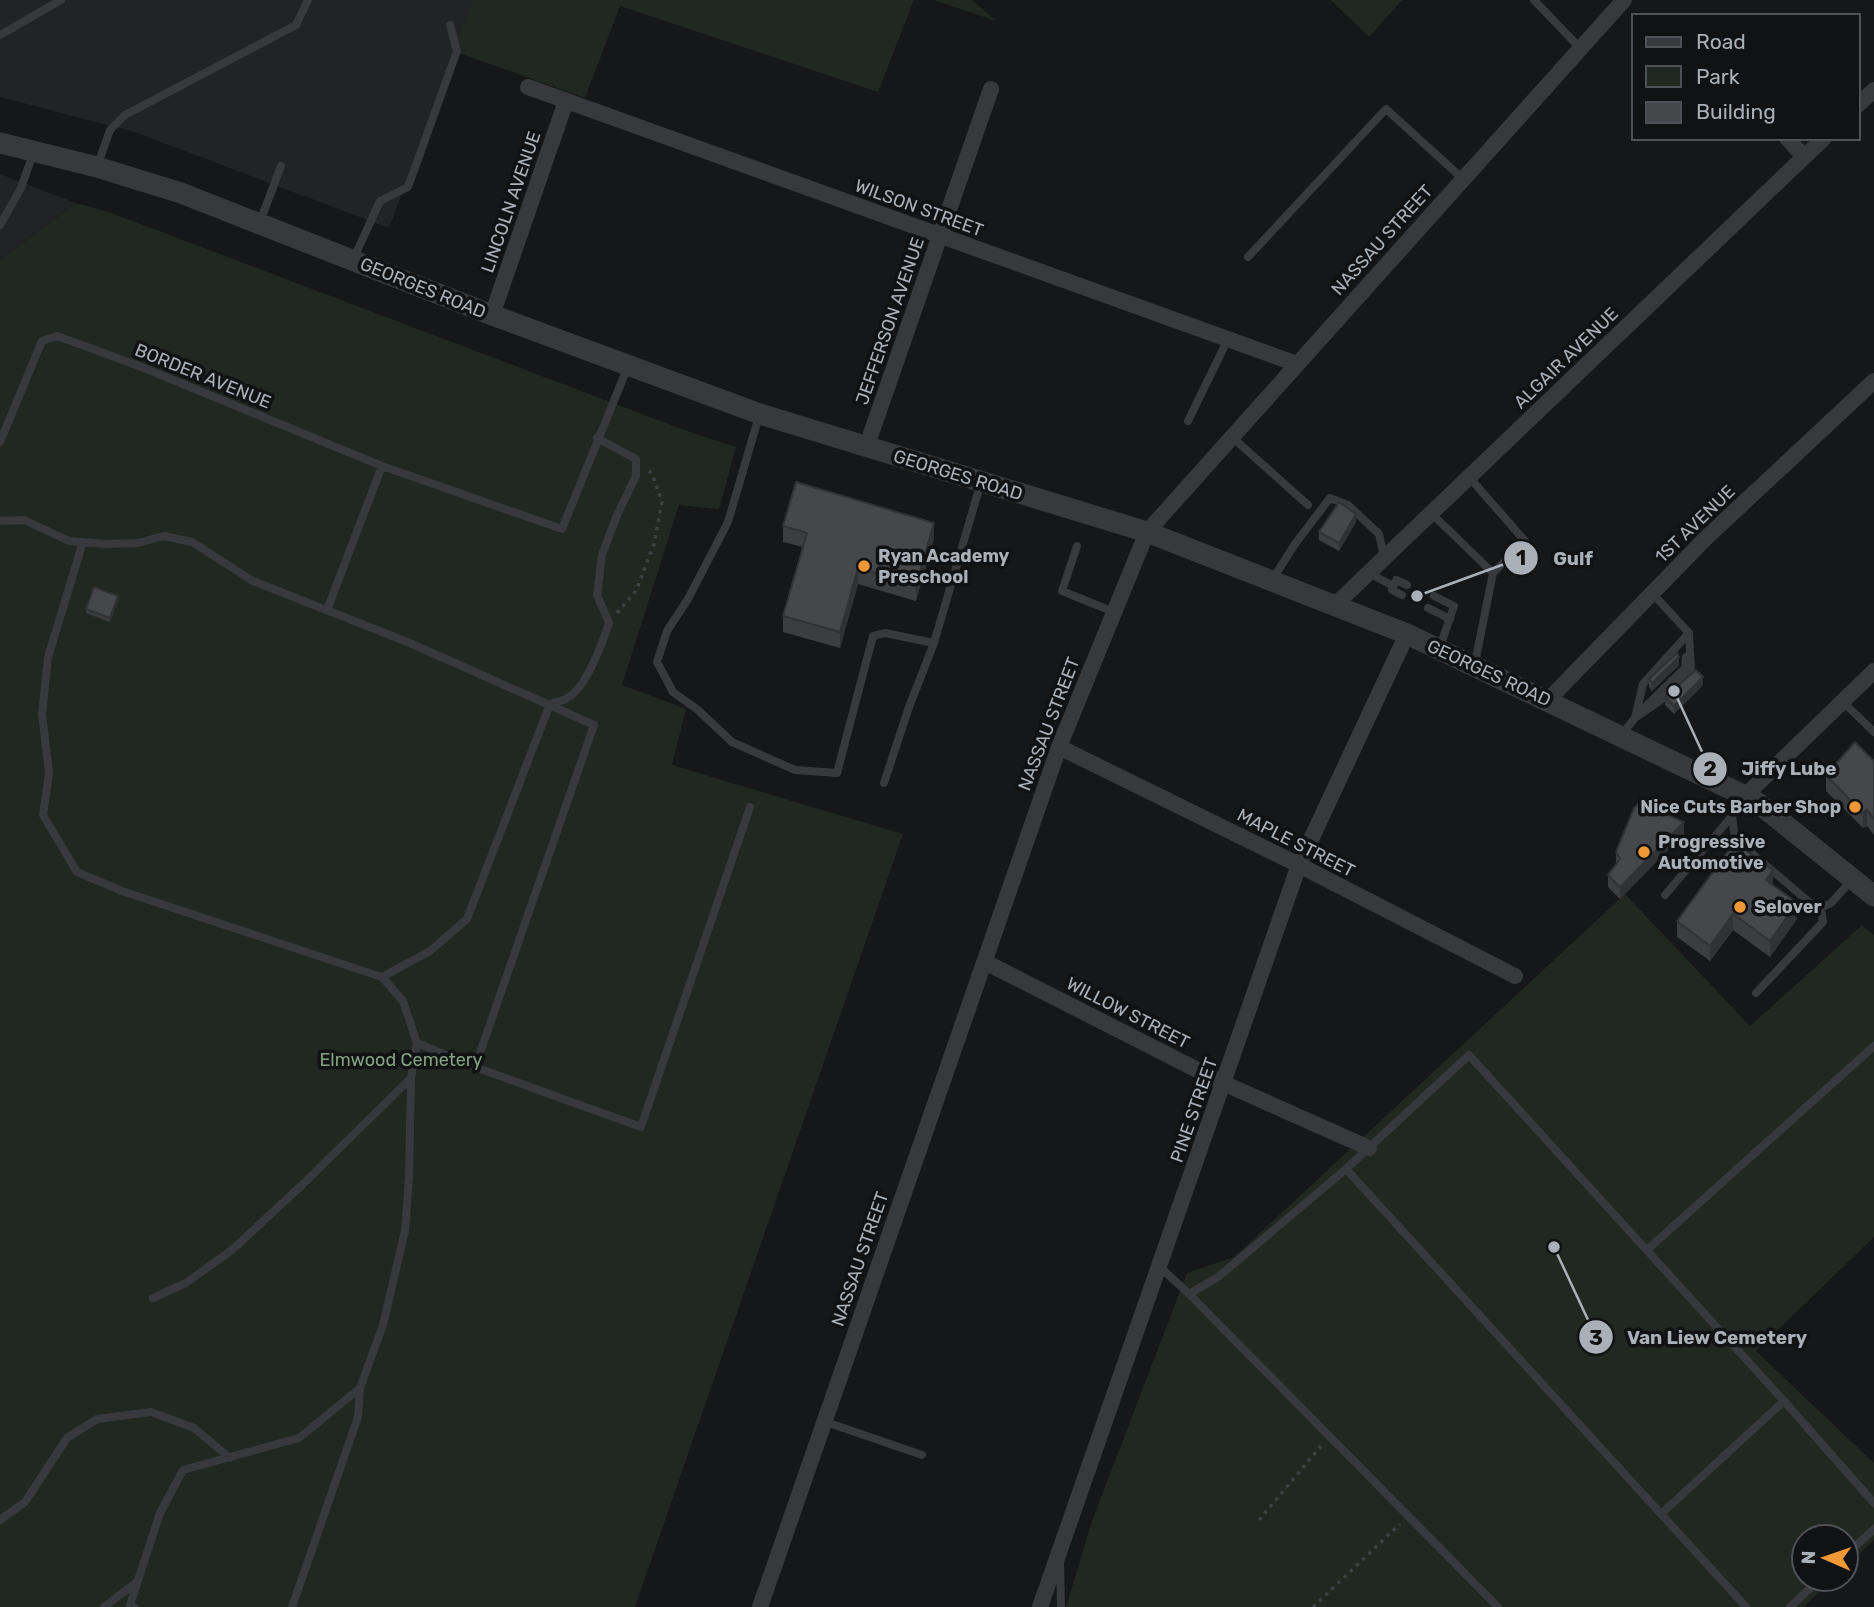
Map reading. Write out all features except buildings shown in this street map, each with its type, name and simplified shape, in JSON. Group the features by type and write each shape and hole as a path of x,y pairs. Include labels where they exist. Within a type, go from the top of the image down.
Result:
{"street":[{"name":"NASSAU STREET","path":"760,1607 1059,747 1147,532 1624,0"},
{"name":"WILSON STREET","path":"528,87 1297,364"},
{"name":"JEFFERSON AVENUE","path":"866,447 991,89"},
{"path":"1860,103 1874,90"},
{"name":"LINCOLN AVENUE","path":"492,315 566,101"},
{"path":"1789,140 1804,158"},
{"name":"ALGAIR AVENUE","path":"1335,605 1822,140"},
{"name":"GEORGES ROAD","path":"0,143 97,167 181,193 492,315 760,414 1147,532 1335,605 1440,650 1758,803 1874,896"},
{"name":"1ST AVENUE","path":"1547,701 1706,538 1874,381"},
{"name":"PINE STREET","path":"1040,1607 1299,865 1407,635"},
{"path":"1745,796 1874,671"},
{"name":"MAPLE STREET","path":"1059,747 1299,865 1515,976"},
{"name":"WILLOW STREET","path":"985,962 1223,1083 1368,1148"}],"lane":[{"path":"0,35 61,0"},
{"path":"97,167 110,130 125,115 296,24 308,0"},
{"path":"1534,0 1581,48"},
{"path":"353,260 380,201 408,187 457,51 450,25"},
{"path":"1248,257 1386,109 1463,178"},
{"path":"0,225 21,188 29,150"},
{"path":"260,223 281,166"},
{"name":"BORDER AVENUE","path":"0,442 42,341 57,336 139,366 382,466 562,529 597,438"},
{"path":"1188,421 1228,339"},
{"path":"550,704 569,698 590,672 609,623 597,595 602,555 636,475 636,459 597,438 628,366"},
{"path":"760,414 728,522 688,599 667,631 657,662 673,692 698,710 732,743 795,770 837,773 873,636 885,633 934,643"},
{"path":"1232,437 1308,505"},
{"path":"327,610 382,466"},
{"path":"1469,477 1525,541 1493,573 1474,666"},
{"path":"884,783 934,643 981,482"},
{"path":"1272,581 1295,544 1330,498 1348,505 1379,534 1384,557"},
{"path":"1431,513 1493,573"},
{"path":"0,521 24,520 69,541 138,543 164,536 192,542 253,581 410,643 594,725 475,1067"},
{"path":"83,542 68,584 48,657 42,714 49,773 43,815 77,872 122,891 382,977 403,1001 417,1043 411,1078 405,1231 383,1325 360,1388 358,1417 292,1607"},
{"path":"1077,547 1062,591 1114,612"},
{"path":"1368,573 1393,586"},
{"path":"1402,596 1392,590 1393,586 1396,580 1407,585"},
{"path":"1621,735 1685,668 1689,633 1652,593"},
{"path":"1434,596 1454,606 1440,650"},
{"path":"1428,608 1450,619"},
{"path":"1635,718 1643,684 1689,633"},
{"path":"1842,701 1874,732"},
{"path":"382,977 430,951 467,919 550,704"},
{"path":"1665,895 1732,816 1745,796"},
{"path":"417,1043 475,1067 641,1127 750,807"},
{"path":"1732,816 1735,839 1809,902 1821,908"},
{"path":"1821,908 1831,903 1853,879"},
{"path":"1756,993 1823,922 1821,908"},
{"path":"1647,1251 1874,1046"},
{"path":"1189,1294 1218,1277 1346,1169 1469,1055 1874,1503"},
{"path":"153,1298 187,1283 232,1250 411,1078"},
{"path":"1346,1169 1745,1607"},
{"path":"1159,1266 1498,1607"},
{"path":"134,1607 130,1605 160,1513 183,1470 299,1438 360,1388"},
{"path":"1661,1514 1784,1401"},
{"path":"0,1520 24,1502 67,1438 97,1419 151,1412 194,1428 230,1458"},
{"path":"823,1421 922,1455"},
{"path":"1860,1542 1874,1529"},
{"path":"1060,1556 1061,1607"},
{"path":"104,1607 137,1582"},
{"path":"1790,1607 1805,1593"}],"path":[{"path":"609,623 636,591 654,544 662,502 652,474 636,459"},
{"path":"1259,1521 1329,1437"},
{"path":"1312,1607 1408,1517"}],"shaded area":[{"path":"0,0 473,0 389,228 134,132 0,97"},
{"path":"0,174 76,203 0,260"}],"green space":[{"path":"473,0 914,0 878,92 620,6 585,98 453,51"},
{"path":"934,0 972,0 996,21"},
{"path":"1331,0 1402,0 1369,37"},
{"name":"Elmwood Cemetery","path":"76,203 109,212 695,434 736,447 719,509 679,505 622,685 686,709 672,765 903,834 635,1607 0,1607 0,260"},
{"path":"1625,894 1750,1026 1862,925 1874,935 1874,1237 1756,1351 1874,1463 1874,1540 1860,1554 1860,1523 1790,1523 1790,1593 1818,1593 1804,1607 1066,1607 1092,1521 1187,1273 1234,1257"}],"place":[{"name":"Ryan Academy Preschool","path":"864,566"},
{"name":"Gulf","path":"1417,596"},
{"name":"Jiffy Lube","path":"1674,691"},
{"name":"Nice Cuts Barber Shop","path":"1855,807"},
{"name":"Progressive Automotive","path":"1644,852"},
{"name":"Selover","path":"1740,907"},
{"name":"Van Liew Cemetery","path":"1554,1247"}]}
